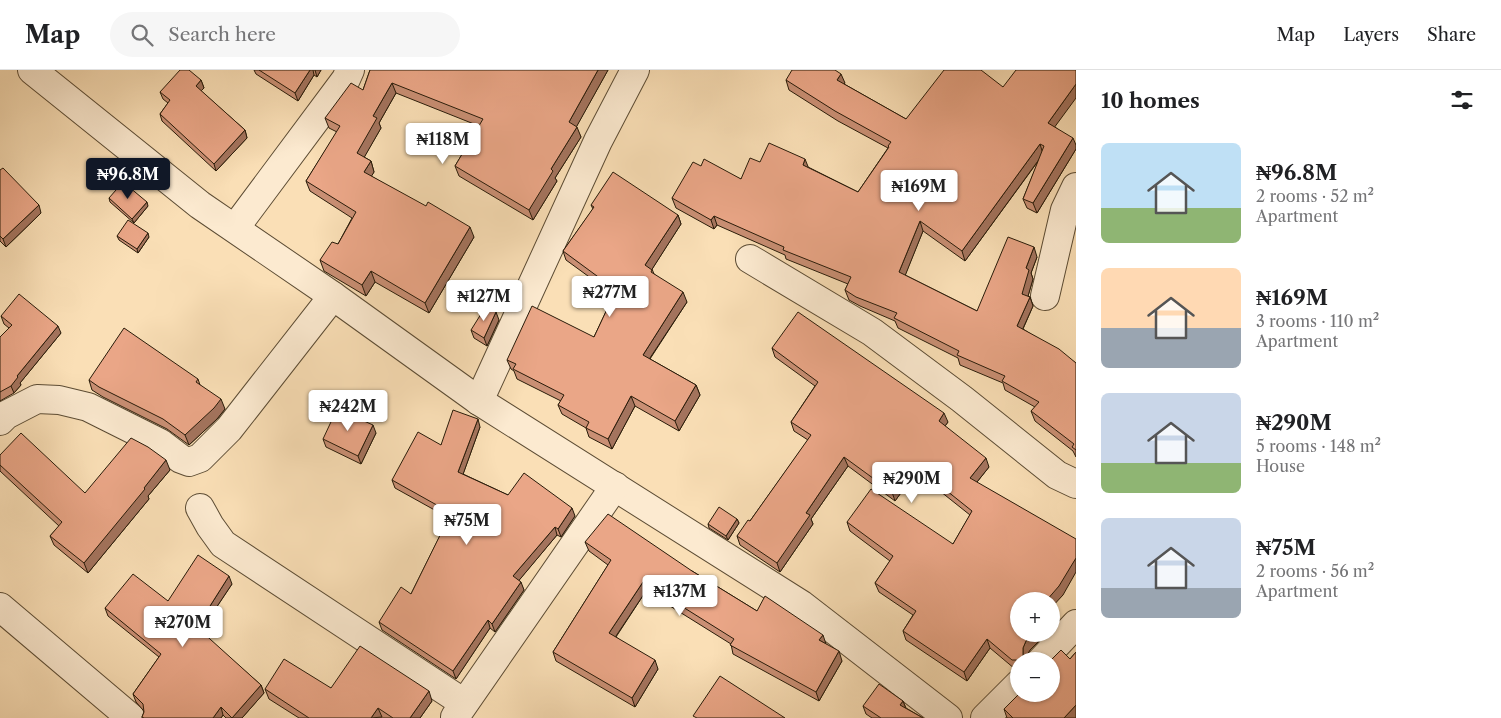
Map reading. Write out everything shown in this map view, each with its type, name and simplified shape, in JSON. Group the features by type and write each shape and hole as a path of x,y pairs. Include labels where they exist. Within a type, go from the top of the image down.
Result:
{"street":[{"path":"32,70 200,205 334,296 479,401 802,605 948,718"},
{"path":"235,228 346,79 350,70"},
{"path":"479,401 598,141 635,70"},
{"path":"1045,296 1065,210 1076,188"},
{"path":"750,259 872,332 962,399 1057,475 1076,484"},
{"path":"0,421 6,415 36,399 59,400 88,407 160,443 181,459 189,462 200,458 229,429 334,296"},
{"path":"200,508 210,526 224,544 459,711 615,486"},
{"path":"0,607 131,718"},
{"path":"1050,652 1076,624"},
{"path":"985,718 1010,693"}],"building":[{"path":"180,70 189,70 201,80 196,86 245,130 214,164 160,114 170,100 160,92"},
{"path":"259,70 310,70 295,93"},
{"path":"370,70 598,70 569,122 577,127 529,210 455,166 483,119 392,83 373,116 377,118 357,153 371,161 364,172 426,206 428,202 470,227 425,303 371,271 362,285 320,260 332,242 338,244 356,212 306,181 340,126 325,118 351,83 363,90"},
{"path":"792,70 835,70 841,74 837,80 906,119 944,70 981,70 1003,87 1016,70 1076,70 1076,84 1048,123 1073,138 1033,203 1023,199 1044,146 1040,144 962,251 920,221 899,272 977,311 1008,237 1034,247 1026,268 1029,270 1022,294 1030,297 1017,326 1059,349 1076,363 1076,450 1072,447 1074,444 1031,411 1039,402 1002,381 1005,376 957,355 959,351 894,318 897,313 856,297 845,290 851,277 783,250 784,247 714,216 711,220 672,198 693,162 701,166 704,159 741,179 750,158 760,162 769,143 805,159 803,165 858,192 891,142 835,111 786,80"},
{"path":"3,168 39,205 3,239 0,236 0,170"},
{"path":"613,172 678,215 645,265 652,270 651,272 683,292 643,355 696,385 675,421 631,396 608,439 586,428 589,422 558,405 564,395 513,369 516,364 507,360 532,306 594,337 616,290 563,251 594,207 591,205"},
{"path":"123,182 147,202 132,219 109,198"},
{"path":"128,220 148,233 137,249 117,236"},
{"path":"19,294 58,326 11,386 0,392 0,337 12,325 1,316"},
{"path":"486,306 496,312 484,338 471,330"},
{"path":"798,312 944,413 939,421 986,458 970,478 1076,539 1076,558 1054,592 1010,592 1010,642 1026,642 1023,652 1010,652 1010,658 987,639 964,672 903,631 916,611 875,583 893,556 847,522 871,489 953,544 972,511 912,463 892,492 844,457 806,513 810,515 777,563 737,536 748,520 750,521 811,435 791,422 818,382 772,348"},
{"path":"124,328 198,379 196,382 221,399 185,435 163,419 99,387 89,380"},
{"path":"337,409 373,425 358,456 323,439"},
{"path":"453,410 478,419 458,472 508,495 524,473 572,508 558,529 555,527 513,576 521,582 492,624 488,620 453,671 379,622 401,587 411,594 451,513 392,480 418,432 441,445"},
{"path":"21,433 85,493 131,438 166,460 145,489 84,563 50,536 62,522 0,465 0,455"},
{"path":"719,507 737,519 726,536 708,524"},
{"path":"608,514 692,571 757,611 765,596 823,635 819,640 839,651 816,692 730,645 734,639 643,582 609,633 655,660 632,698 553,652 611,560 585,542"},
{"path":"198,555 229,576 198,625 202,627 200,630 261,685 232,718 221,707 213,718 144,718 142,717 144,712 143,704 133,694 161,654 105,608 133,574 168,601"},
{"path":"360,646 429,691 410,718 393,718 378,708 371,718 309,718 265,689 284,659 331,688"},
{"path":"1061,650 1070,659 1076,652 1076,705 1064,718 1013,718 1004,709 1011,702 1060,702 1059,652"},
{"path":"720,676 785,718 697,718 693,716"},
{"path":"879,684 903,701 900,705 923,718 881,718 863,706"}]}
